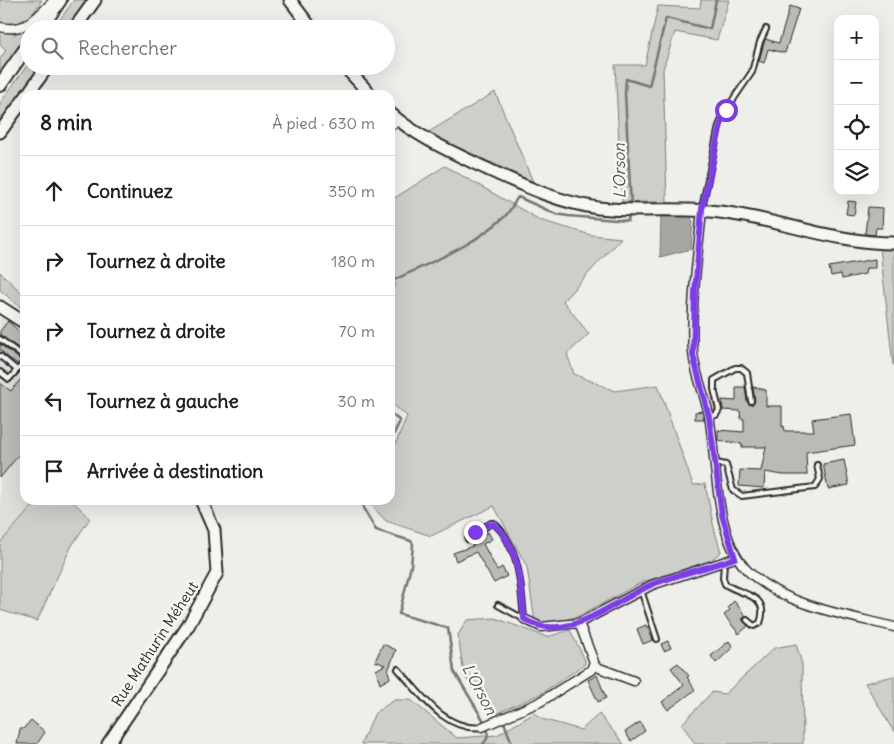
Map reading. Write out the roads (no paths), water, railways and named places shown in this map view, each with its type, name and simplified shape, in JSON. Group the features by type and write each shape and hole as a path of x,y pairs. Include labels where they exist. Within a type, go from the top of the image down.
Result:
{"main road":[{"path":"46,20 60,0"},
{"path":"0,85 20,57"}],"street":[{"path":"33,20 54,0"},
{"path":"81,20 95,0"},
{"path":"290,0 305,20"},
{"path":"0,27 14,30 20,27"},
{"path":"30,90 41,75"},
{"path":"352,75 366,90"},
{"path":"0,132 20,104"},
{"path":"395,124 541,194 572,203 631,209 702,209 846,238 894,243"},
{"path":"702,209 695,292 693,355 709,417 722,515 735,558 751,574 794,599 894,627"},
{"path":"0,306 20,320"},
{"name":"Rue Mathurin Méheut","path":"108,744 188,626 216,573 214,530 203,505"},
{"path":"524,619 541,627 579,623 641,590 735,558"},
{"path":"579,623 594,666"},
{"path":"594,666 634,681"},
{"path":"482,728 540,702 587,674 594,666"}],"lane":[{"path":"702,209 720,126 726,110 752,72 760,42 766,29"},
{"path":"0,340 20,354"},
{"path":"0,356 17,370"},
{"path":"0,372 9,379 20,367"},
{"path":"709,417 716,415 720,410 714,389 714,380 734,368 741,368 747,372 750,401"},
{"path":"716,463 726,465 733,490 742,496 815,487 820,479 817,465"},
{"path":"468,539 491,523 501,532 517,564 524,619"},
{"path":"724,562 723,578 725,584 747,592 758,601 761,610 760,623 754,626 747,620"},
{"path":"641,590 657,639"},
{"path":"498,605 524,619"},
{"path":"398,669 440,714 454,724 482,728"}],"waterway":[{"name":"L’Orson","path":"631,206 625,93 626,79 649,86 666,18 710,29 716,0"},
{"name":"L’Orson","path":"395,280 463,247 490,229 509,212 518,197 556,214 568,216 628,221 630,213"},
{"name":"L’Orson","path":"395,417 400,421 395,432"},
{"name":"L’Orson","path":"364,505 363,508 376,530 411,541 413,544 411,566 399,614 448,628 454,671 488,728 487,739 483,744"},
{"path":"500,723 504,722 512,744"}]}
